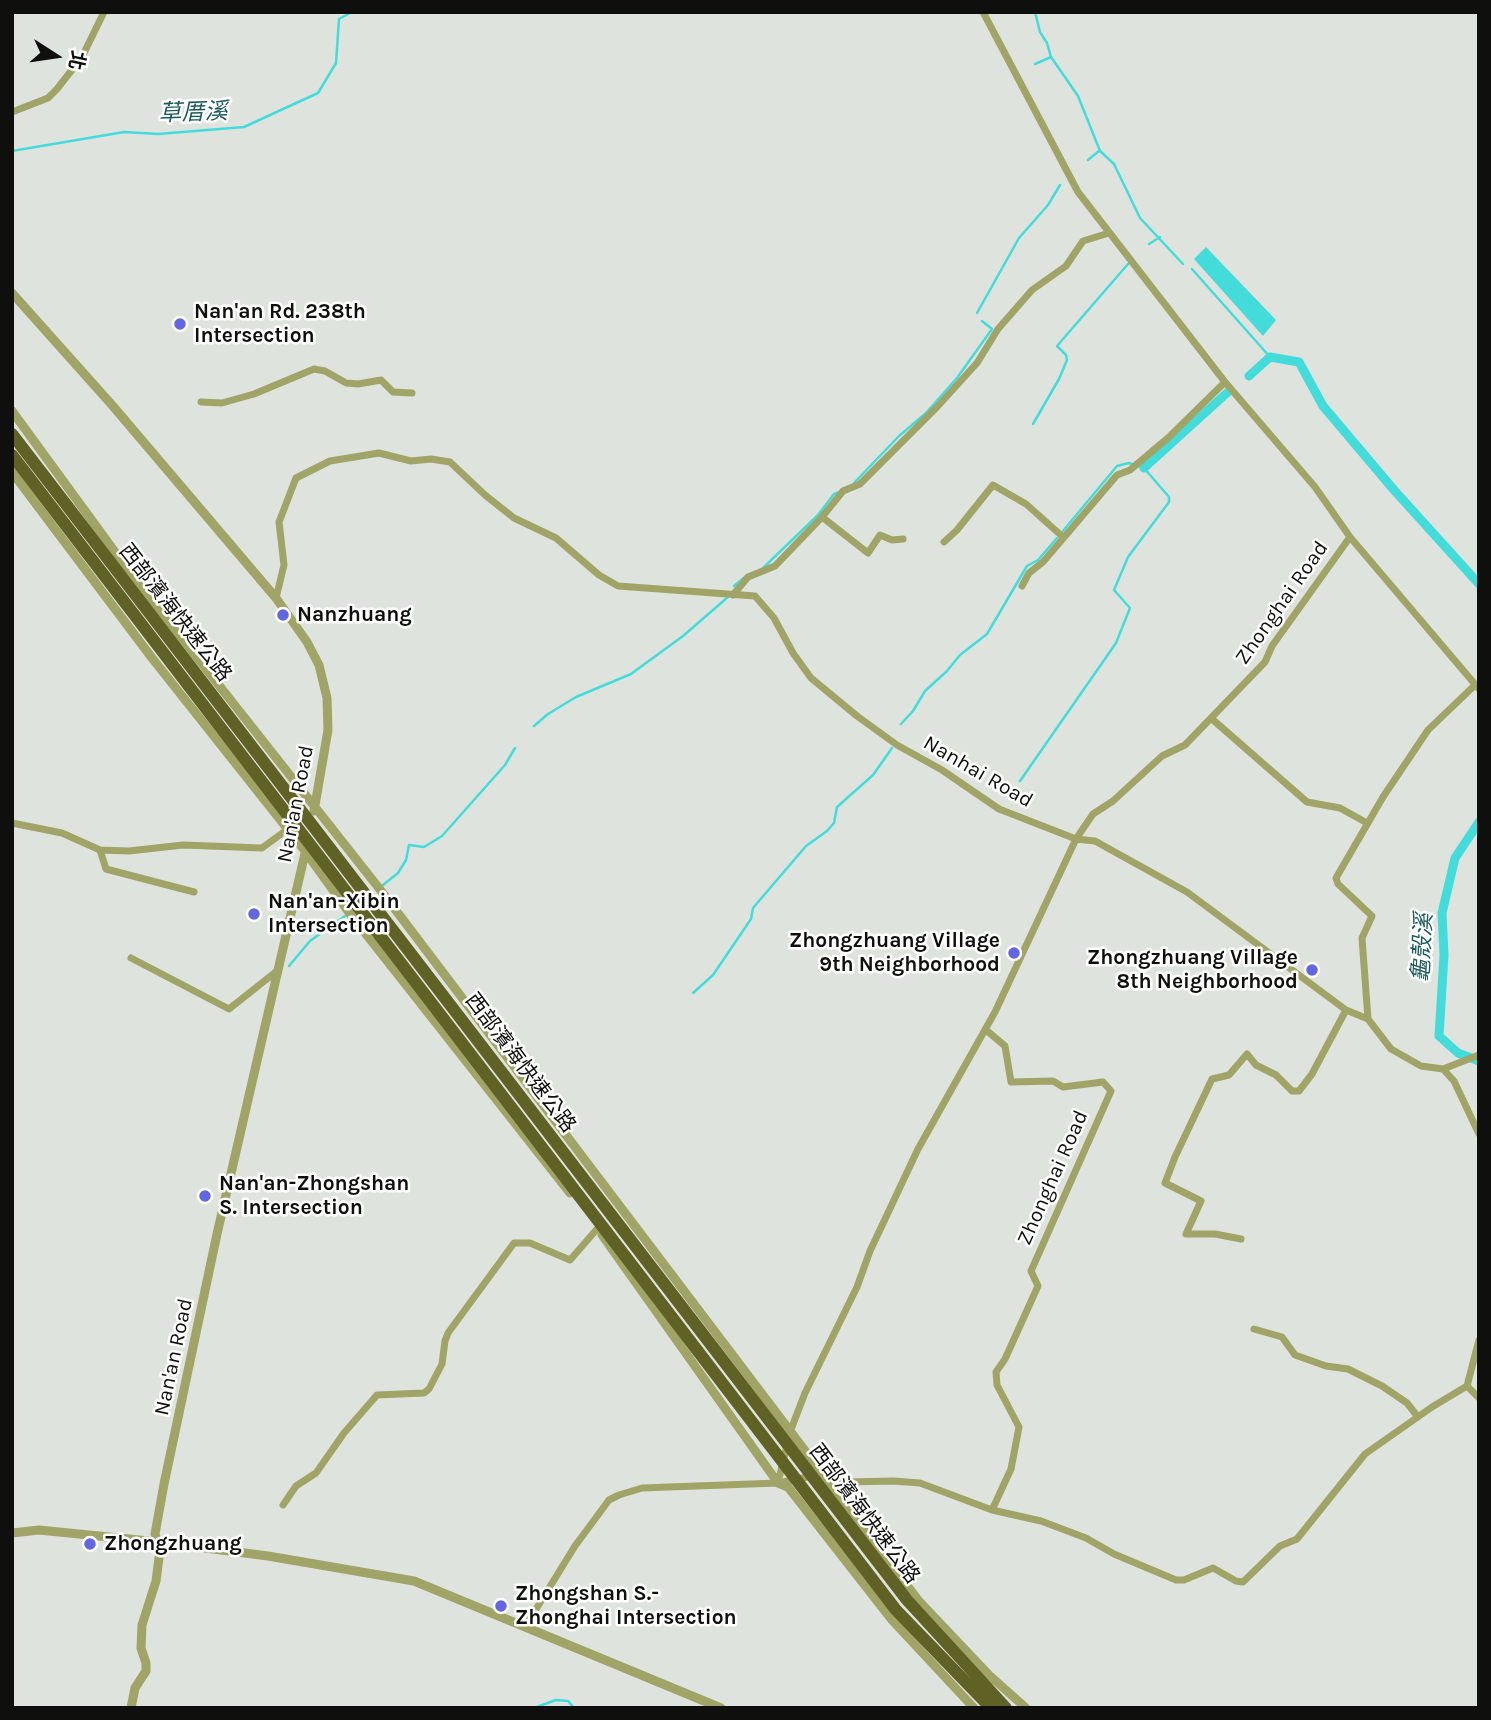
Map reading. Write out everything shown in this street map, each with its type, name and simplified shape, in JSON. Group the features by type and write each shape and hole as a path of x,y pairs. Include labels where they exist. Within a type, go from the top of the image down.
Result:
{"highway":[{"name":"西部濱海快速公路","path":"12,434 907,1600 1006,1708"},
{"name":"西部濱海快速公路","path":"12,455 896,1610 991,1708"}],"street":[{"path":"12,112 48,98 57,89 82,57 104,12"},
{"path":"983,12 1078,192 1108,233 1140,269 1225,382 1315,486 1350,537 1477,687 1428,730 1367,823 1336,878 1338,884 1372,916 1362,938 1368,1019 1391,1049 1421,1066 1443,1069 1479,1055"},
{"path":"733,595 748,578 775,566 843,491 860,484 937,407 977,363 998,330 1032,290 1066,266 1083,241 1108,233"},
{"name":"Nan'an Road","path":"12,293 112,405 276,598 307,642 318,665 327,698 328,730 315,808 164,1483 155,1534 160,1550 156,1581 142,1625 141,1648 146,1671 135,1688 131,1708"},
{"path":"201,402 222,403 254,394 314,369 326,371 346,383 381,380 393,392 412,393"},
{"path":"1023,586 1029,573 1043,562 1117,474 1130,470 1168,438 1225,382"},
{"path":"12,411 128,570 382,892 918,1600 989,1675 1026,1708"},
{"name":"Nanhai Road","path":"276,598 284,565 279,522 296,478 330,461 379,453 411,461 431,459 450,462 514,518 556,538 599,575 618,586 755,596 774,618 793,653 811,678 897,745 999,809 1076,839 1095,841 1187,892 1346,1010 1368,1019"},
{"path":"12,472 152,658 597,1229 778,1483 788,1487 892,1620 974,1708"},
{"path":"944,542 993,485 1026,504 1063,537"},
{"path":"822,517 868,553 880,535 892,540 903,538"},
{"name":"Zhonghai Road","path":"778,1483 790,1432 918,1149 986,1030 1076,839 1093,814 1113,801 1162,756 1185,746 1265,662 1272,646 1350,537"},
{"path":"1212,719 1307,802 1340,808 1367,823"},
{"path":"12,823 62,833 100,850 129,852 208,845 248,849 262,848 315,808"},
{"path":"100,850 106,869 194,892"},
{"path":"131,958 229,1009 277,971"},
{"path":"1241,1239 1214,1234 1186,1234 1201,1201 1165,1183 1175,1157 1212,1079 1229,1074 1247,1054 1256,1065 1276,1074 1292,1091 1299,1091 1312,1074 1346,1010"},
{"name":"Zhonghai Road","path":"986,1030 1006,1046 1012,1082 1053,1081 1063,1087 1103,1082 1111,1091 1031,1271 1038,1286 1006,1359 996,1372 997,1385 1018,1427 1011,1469 992,1510"},
{"path":"1443,1069 1454,1081 1479,1134"},
{"path":"283,1505 296,1486 316,1473 344,1433 377,1395 424,1394 429,1389 442,1364 445,1341 449,1333 514,1243 530,1243 570,1260 597,1229"},
{"path":"1254,1329 1282,1337 1295,1355 1326,1366 1348,1369 1382,1386 1407,1403 1418,1417"},
{"path":"525,1627 566,1560 609,1500 630,1490 642,1488 778,1483 822,1474 848,1482 893,1480 920,1483 992,1510 1041,1521 1176,1580 1184,1580 1213,1568 1236,1581 1243,1581 1280,1546 1297,1539 1365,1454 1467,1386 1479,1340"},
{"path":"1467,1386 1479,1398"},
{"path":"12,1533 39,1530 159,1542 268,1556 414,1581 721,1708"}],"water":[{"path":"1206,247 1276,320 1263,336 1194,259"}],"waterway":[{"name":"草厝溪","path":"12,151 124,132 158,134 244,127 318,93 336,63 339,19 352,12"},
{"path":"1035,12 1051,57 1078,96 1100,151 1114,164 1140,218 1183,264"},
{"path":"1035,64 1051,57"},
{"path":"1088,160 1099,151"},
{"path":"977,313 1019,238 1048,205 1060,185"},
{"path":"1149,244 1160,237"},
{"path":"1033,424 1067,360 1057,346 1128,264"},
{"path":"1192,269 1270,357"},
{"path":"854,483 899,436 926,413 957,378 992,329 982,321"},
{"path":"1249,376 1270,357 1299,362 1323,406 1479,584"},
{"path":"1144,468 1229,391"},
{"path":"1020,781 1116,643 1130,608 1114,590 1128,557 1169,502 1169,497 1144,468 1129,463 1117,466 1063,531"},
{"path":"763,568 818,515 834,494 840,492"},
{"path":"901,724 925,691 960,655 987,634 1027,566 1038,560 1057,538"},
{"path":"734,586 745,577"},
{"path":"534,726 576,697 631,674 683,636 728,597"},
{"path":"383,885 398,873 406,860 409,845 424,847 442,836 505,765 515,748"},
{"path":"693,993 713,975 751,919 753,908 806,846 834,823 837,807 873,775 892,748"},
{"name":"龜殼溪","path":"1479,822 1455,858 1442,913 1444,955 1439,1036 1458,1053 1479,1061"},
{"path":"289,966 310,941 345,916"},
{"path":"534,1708 556,1700 568,1701 574,1708"}],"place":[{"name":"Nan'an Rd. 238th Intersection","path":"180,324"},
{"name":"Nanzhuang","path":"283,615"},
{"name":"Nan'an-Xibin Intersection","path":"254,914"},
{"name":"Zhongzhuang Village 9th Neighborhood","path":"1014,953"},
{"name":"Zhongzhuang Village 8th Neighborhood","path":"1312,970"},
{"name":"Nan'an-Zhongshan S. Intersection","path":"205,1196"},
{"name":"Zhongzhuang","path":"90,1544"},
{"name":"Zhongshan S.- Zhonghai Intersection","path":"501,1606"}]}
